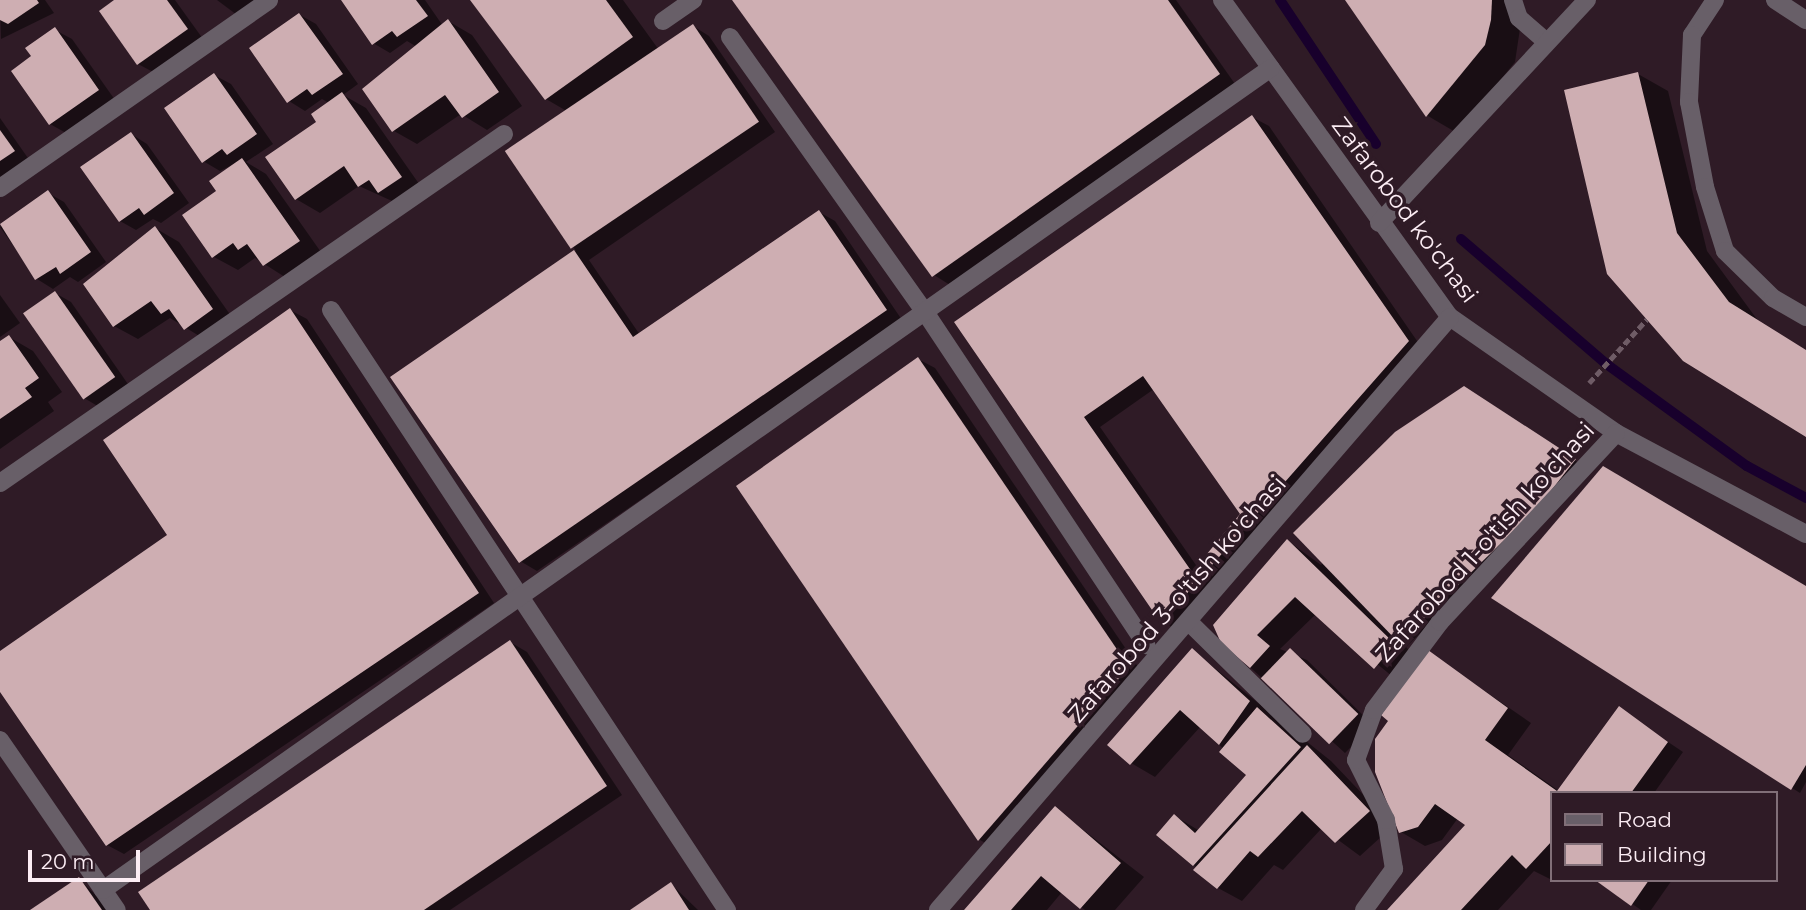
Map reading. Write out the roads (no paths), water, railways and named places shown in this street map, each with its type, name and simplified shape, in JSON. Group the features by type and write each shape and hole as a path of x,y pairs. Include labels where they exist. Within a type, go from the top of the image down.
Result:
{"street":[{"path":"0,188 269,0"},
{"path":"663,21 693,0"},
{"name":"Zafarobod ko'chasi","path":"1222,0 1379,223 1450,317 1570,405 1616,433 1806,534"},
{"path":"1513,0 1520,19 1543,39"},
{"path":"1379,223 1543,39 1587,0"},
{"path":"1715,0 1692,34 1689,102 1705,187 1725,251 1773,298 1806,317"},
{"path":"1775,0 1806,20"},
{"path":"730,37 925,312 1146,645"},
{"path":"103,890 1271,68"},
{"path":"0,483 504,134"},
{"path":"331,310 727,910"},
{"name":"Zafarobod 3-o'tish ko'chasi","path":"938,910 1190,623 1450,317"},
{"name":"Zafarobod 1-o'tish ko'chasi","path":"1364,910 1394,869 1386,820 1356,760 1374,710 1440,622 1616,433"},
{"path":"1190,623 1303,734"},
{"path":"0,740 117,910"}],"waterway":[{"path":"1280,0 1376,144"},
{"path":"1461,239 1605,363 1747,466 1806,498"}]}
